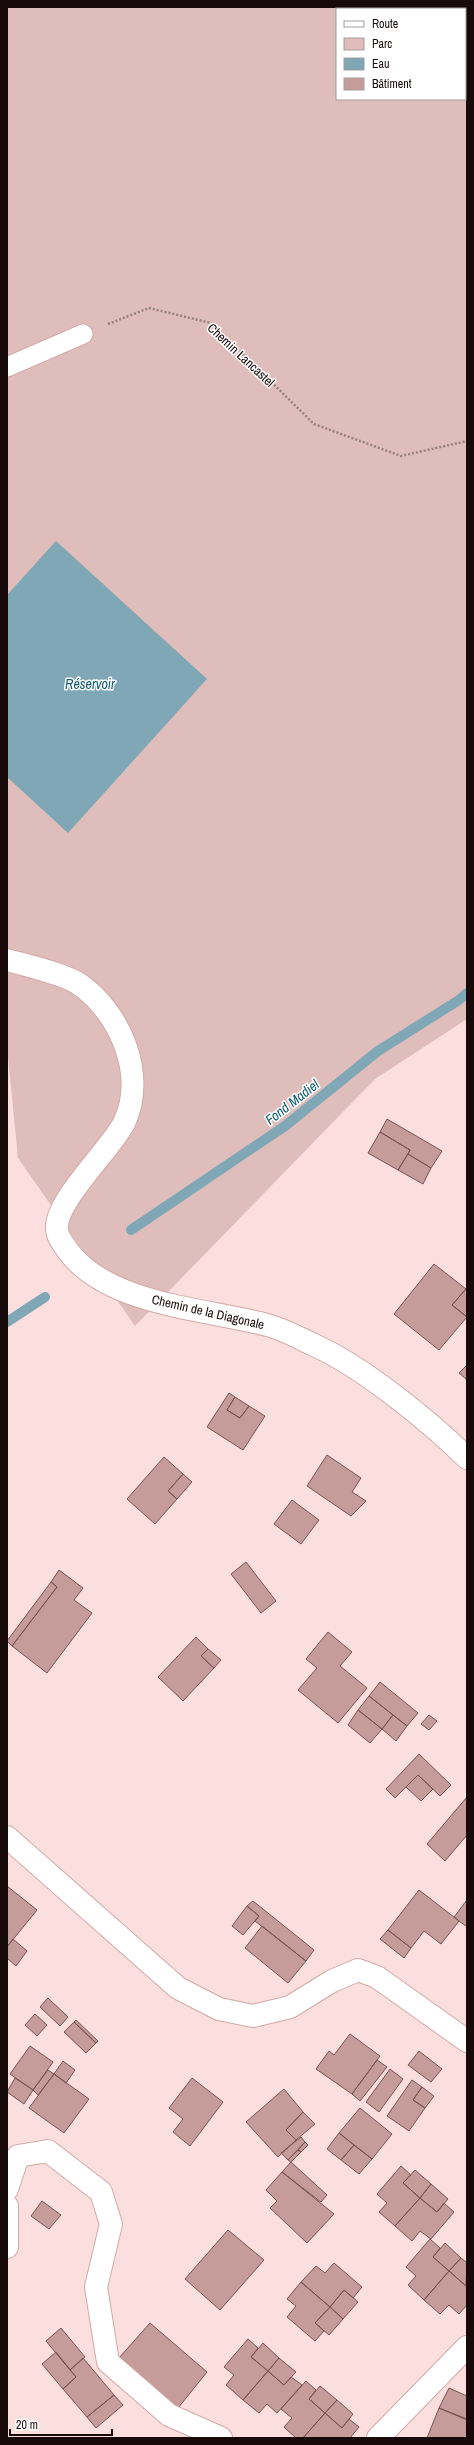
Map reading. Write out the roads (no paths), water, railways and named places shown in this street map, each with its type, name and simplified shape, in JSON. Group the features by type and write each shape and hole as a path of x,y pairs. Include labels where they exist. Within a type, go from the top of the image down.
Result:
{"street":[{"name":"Chemin de la Diagonale","path":"7,960 78,983 102,1005 121,1031 129,1060 132,1088 124,1122 60,1211 57,1229 63,1243 75,1260 94,1277 157,1302 269,1325 317,1346 394,1395 467,1458"},
{"path":"7,1837 178,1988 219,2009 253,2016 290,2007 332,1981 358,1970 377,1977 467,2041"},
{"path":"7,2189 18,2156 48,2151 101,2192 111,2224 96,2287 108,2362 169,2415 221,2438"},
{"path":"7,2206 7,2247"},
{"path":"378,2438 467,2347"}],"lane":[{"path":"7,367 83,334"}],"water":[{"name":"Réservoir","path":"56,541 207,679 68,833 7,777 7,595"}],"waterway":[{"name":"Fond Madiel","path":"131,1230 285,1126 378,1051 459,1000 467,993"},
{"name":"Fond Madiel","path":"7,1322 45,1297"}]}
